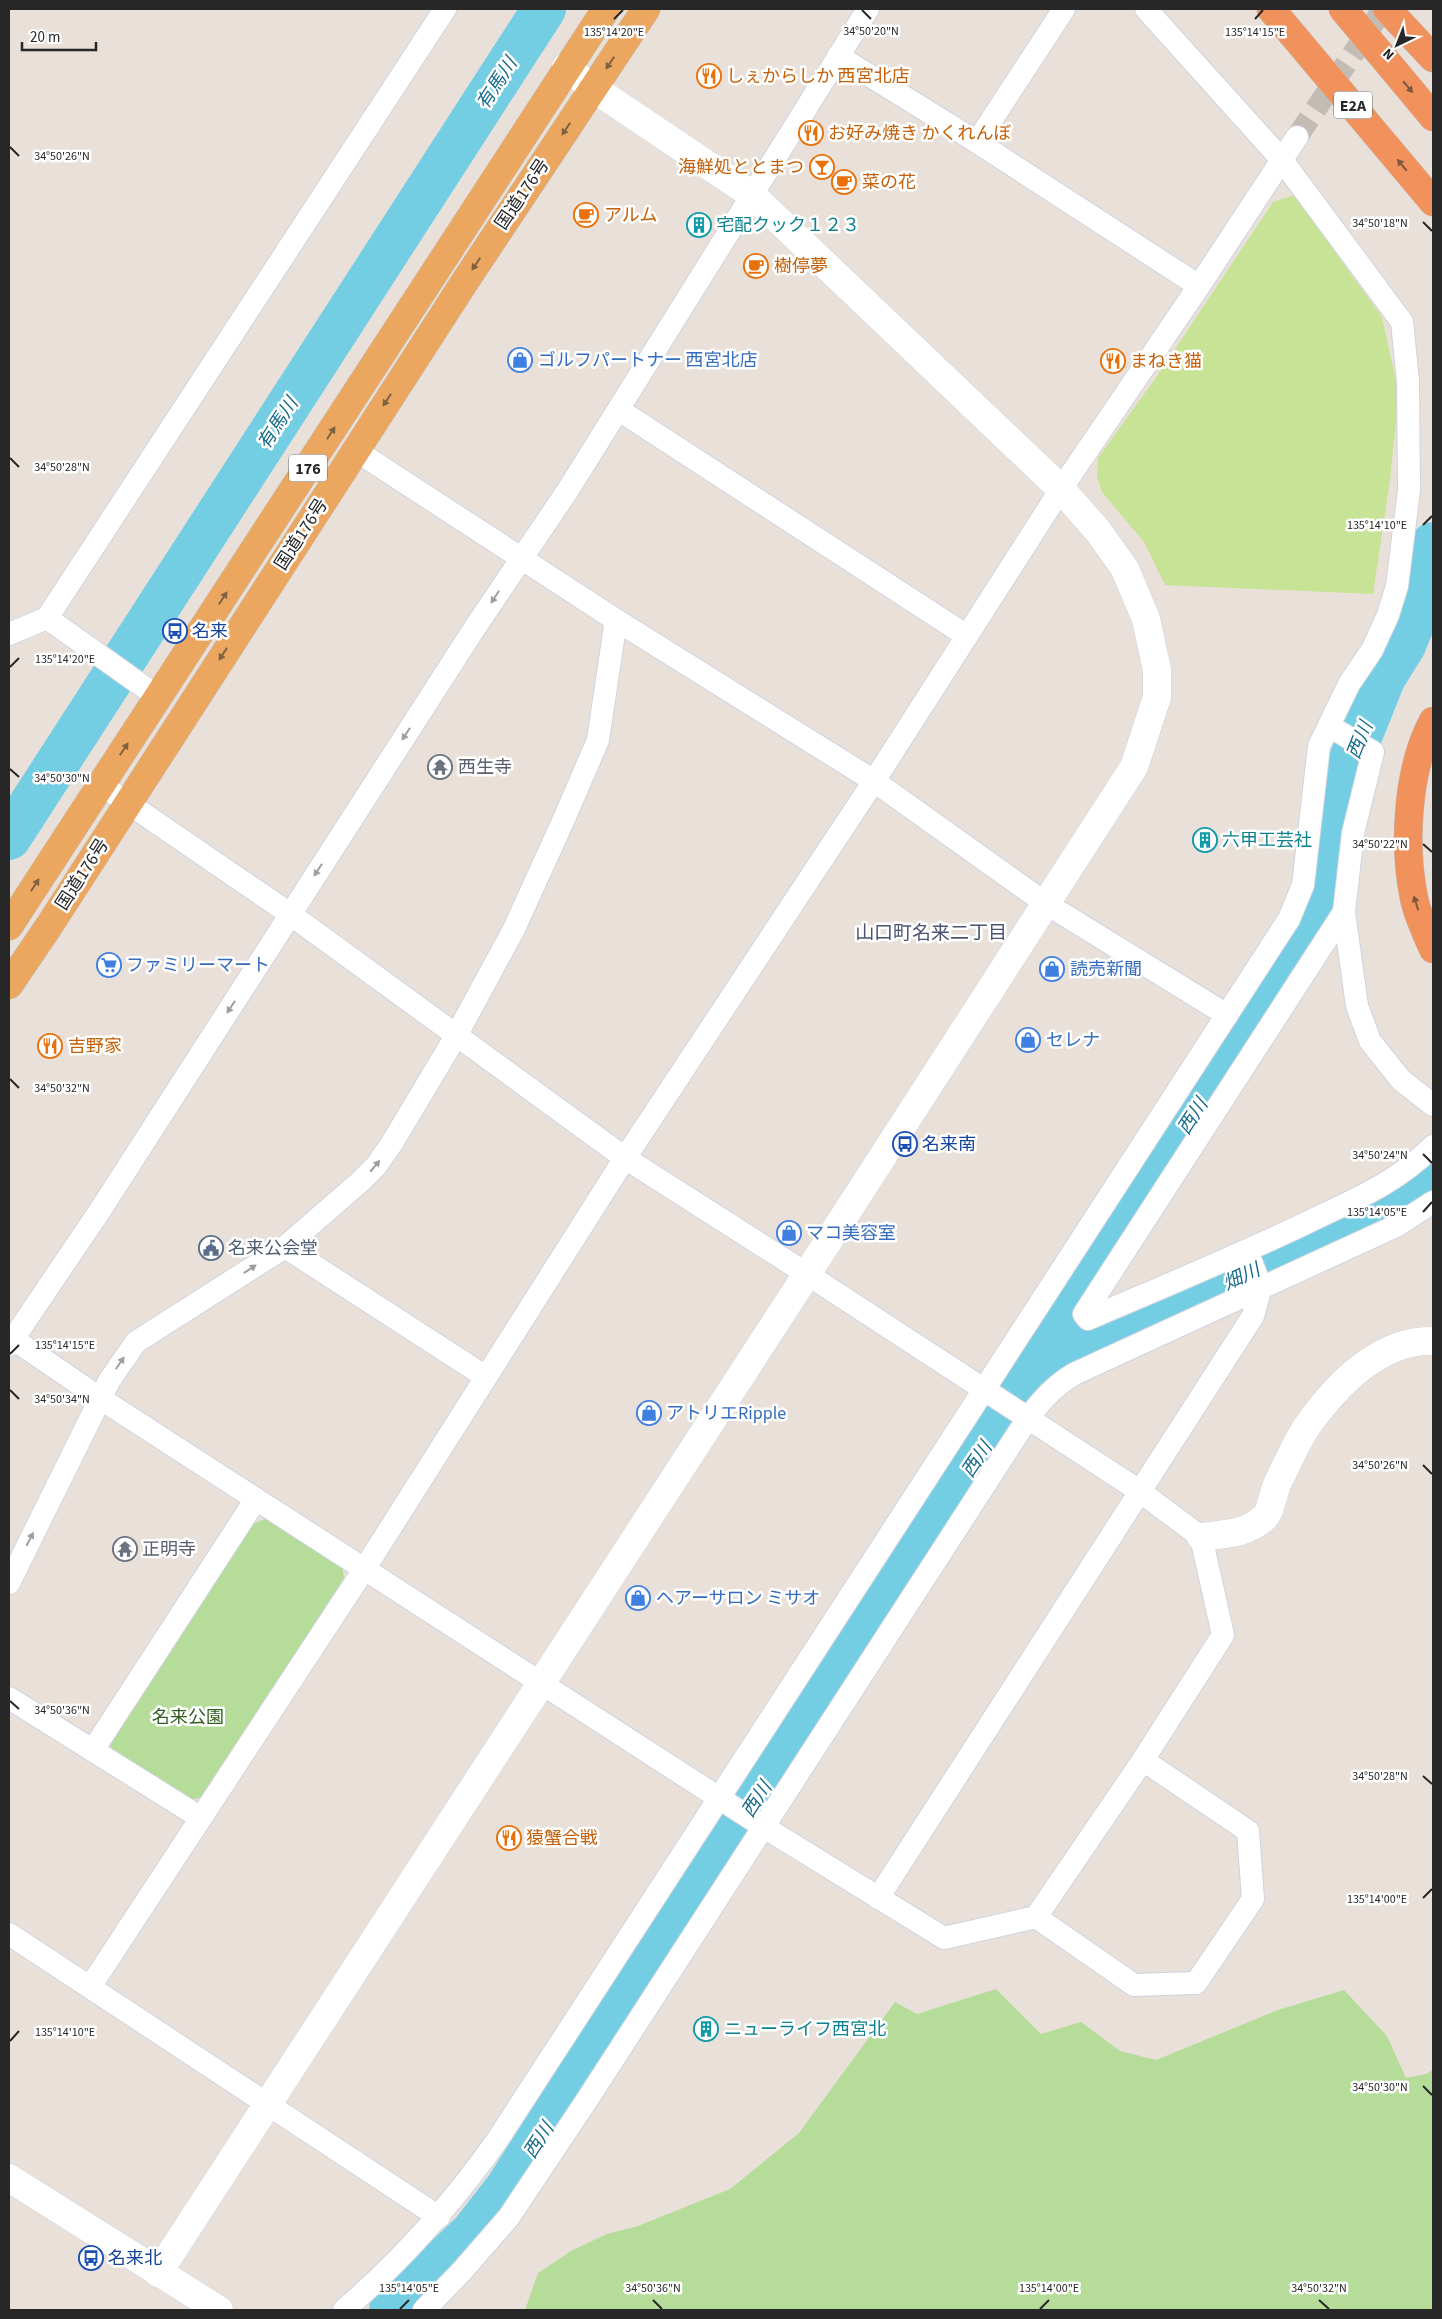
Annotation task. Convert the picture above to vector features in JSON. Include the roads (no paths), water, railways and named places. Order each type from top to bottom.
[{"type":"highway","name":"国道176号","points":[[9,926],[100,784],[148,690],[360,389],[566,67],[606,9]]},
{"type":"highway","name":"国道176号","points":[[9,985],[355,450],[646,9]]},
{"type":"highway","name":"E2A","points":[[1271,9],[1433,202]]},
{"type":"highway","points":[[1343,9],[1433,117]]},
{"type":"highway","points":[[1387,9],[1433,58]]},
{"type":"highway","points":[[1433,720],[1427,732],[1411,788],[1409,851],[1414,899],[1433,948]]},
{"type":"street","points":[[9,634],[47,618],[445,9]]},
{"type":"street","points":[[100,784],[290,914],[625,1158],[1138,1490],[1201,1537],[1223,1635],[1142,1760],[1036,1917],[944,1938],[764,1827],[10,1340],[99,1212],[290,914],[521,556],[568,490],[689,299],[751,194],[868,9]]},
{"type":"street","points":[[977,142],[1064,9]]},
{"type":"street","points":[[344,2310],[366,2291],[439,2217],[467,2183],[498,2139],[987,1391],[1289,919],[1303,885],[1319,746],[1333,729],[1349,684],[1372,650],[1388,615],[1397,586],[1409,490],[1408,381],[1402,322],[1282,160],[1146,9]]},
{"type":"street","points":[[838,56],[977,142],[1199,286]]},
{"type":"street","points":[[158,2273],[807,1274],[1134,766],[1157,697],[1158,670],[1146,619],[1125,569],[1098,531],[1061,488],[751,194],[593,88],[566,67]]},
{"type":"street","points":[[90,1987],[365,1568],[625,1158],[874,781],[1061,488],[1199,286],[1297,137]]},
{"type":"street","points":[[619,410],[967,636]]},
{"type":"street","points":[[355,450],[521,556],[616,620],[874,781],[1045,903],[1227,1015]]},
{"type":"street","points":[[47,618],[148,690]]},
{"type":"street","points":[[9,1583],[109,1381],[136,1342],[284,1247],[376,1166],[456,1036],[514,929],[598,740],[616,620]]},
{"type":"street","points":[[1333,729],[1374,752],[1353,833],[1344,912],[1357,1006],[1370,1042],[1401,1080],[1433,1105]]},
{"type":"street","points":[[1344,912],[1084,1314],[1088,1319],[1248,1254],[1387,1184],[1414,1164],[1433,1146]]},
{"type":"street","points":[[424,2310],[462,2271],[509,2217],[764,1827],[1025,1416],[1055,1385],[1074,1374],[1260,1284],[1396,1226],[1433,1202]]},
{"type":"street","points":[[284,1247],[486,1377]]},
{"type":"street","points":[[878,1898],[1138,1490],[1252,1316],[1260,1284],[1248,1254]]},
{"type":"street","points":[[1201,1537],[1249,1530],[1267,1516],[1273,1492],[1308,1425],[1346,1379],[1389,1350],[1416,1341],[1433,1341]]},
{"type":"street","points":[[93,1750],[256,1499]]},
{"type":"street","points":[[9,1698],[201,1818]]},
{"type":"street","points":[[1036,1917],[1134,1985],[1196,1983],[1253,1899],[1248,1830],[1142,1760]]},
{"type":"street","points":[[9,1934],[439,2217]]},
{"type":"street","points":[[9,2178],[218,2310]]},
{"type":"waterway","name":"有馬川","points":[[9,838],[544,9]]},
{"type":"waterway","name":"西川","points":[[391,2310],[472,2233],[507,2188],[895,1581],[1039,1364],[1081,1289],[1290,967],[1321,916],[1331,881],[1335,824],[1347,769],[1384,677],[1404,645],[1422,601],[1433,544]]},
{"type":"waterway","name":"畑川","points":[[1039,1364],[1264,1266],[1400,1197],[1423,1181],[1433,1171]]},
{"type":"tunnel","points":[[1297,137],[1383,9]]},
{"type":"place","name":"しぇからしか 西宮北店","points":[[709,76]]},
{"type":"place","name":"お好み焼き かくれんぼ","points":[[811,133]]},
{"type":"place","name":"海鮮処ととまつ","points":[[822,167]]},
{"type":"place","name":"菜の花","points":[[844,182]]},
{"type":"place","name":"アルム","points":[[586,215]]},
{"type":"place","name":"宅配クック１２３","points":[[699,225]]},
{"type":"place","name":"樹停夢","points":[[756,266]]},
{"type":"place","name":"ゴルフパートナー 西宮北店","points":[[520,360]]},
{"type":"place","name":"まねき猫","points":[[1113,361]]},
{"type":"place","name":"名来","points":[[175,631]]},
{"type":"place","name":"西生寺","points":[[440,767]]},
{"type":"place","name":"六甲工芸社","points":[[1205,840]]},
{"type":"place","name":"ファミリーマート","points":[[109,965]]},
{"type":"place","name":"読売新聞","points":[[1052,969]]},
{"type":"place","name":"セレナ","points":[[1028,1040]]},
{"type":"place","name":"吉野家","points":[[50,1046]]},
{"type":"place","name":"名来南","points":[[905,1144]]},
{"type":"place","name":"マコ美容室","points":[[789,1233]]},
{"type":"place","name":"名来公会堂","points":[[211,1248]]},
{"type":"place","name":"アトリエRipple","points":[[649,1413]]},
{"type":"place","name":"正明寺","points":[[125,1549]]},
{"type":"place","name":"ヘアーサロン ミサオ","points":[[638,1598]]},
{"type":"place","name":"猿蟹合戦","points":[[509,1838]]},
{"type":"place","name":"ニューライフ西宮北","points":[[706,2029]]},
{"type":"place","name":"名来北","points":[[91,2258]]},
{"type":"district","name":"山口町名来二丁目","points":[[931,932]]},
{"type":"park label","name":"名来公園","points":[[188,1717]]}]
